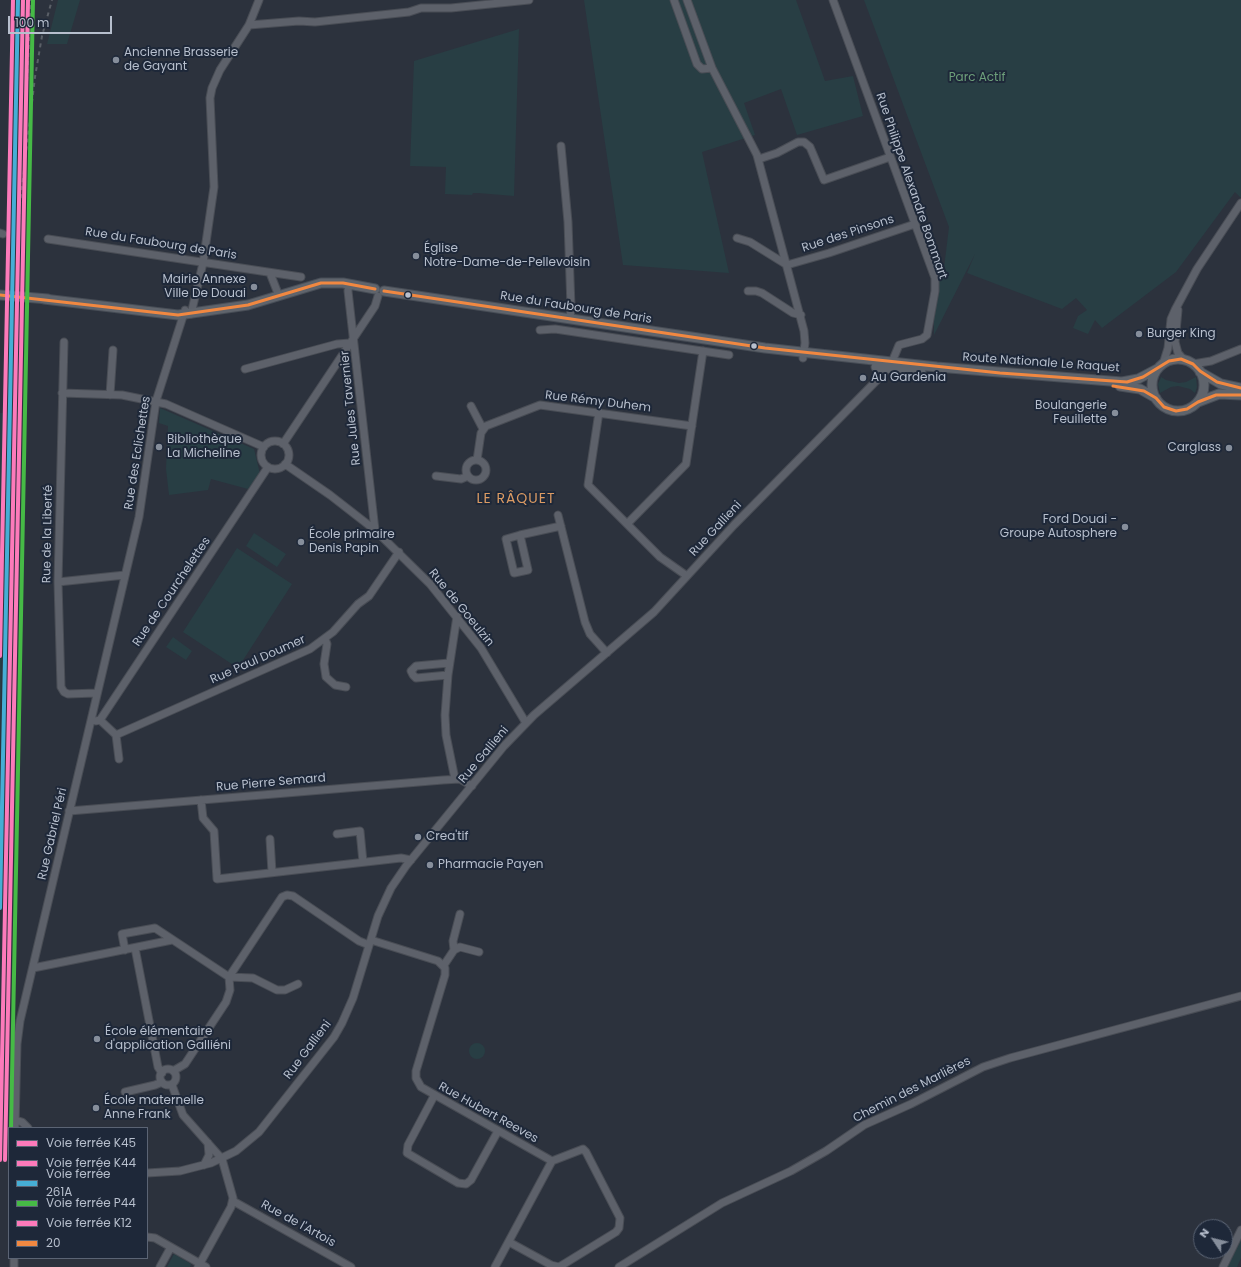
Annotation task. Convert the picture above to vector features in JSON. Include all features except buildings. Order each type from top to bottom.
[{"type":"main road","name":"Rue du Faubourg de Paris","points":[[2,295],[188,312],[248,305],[316,283],[349,284],[379,292],[570,319],[803,355],[890,366],[920,365]]},
{"type":"main road","points":[[1241,388],[1221,384],[1189,362],[1172,360],[1160,367],[1152,383],[1156,398],[1164,407],[1176,411],[1187,409],[1198,402],[1219,394],[1241,395]]},
{"type":"main road","name":"Route Nationale Le Raquet","points":[[920,365],[1122,382],[1138,379],[1160,367]]},
{"type":"main road","name":"Route Nationale Le Raquet","points":[[890,366],[989,378],[1127,387],[1144,391],[1156,398]]},
{"type":"main road","points":[[1198,402],[1204,387],[1200,371]]},
{"type":"street","name":"Rue des Eclichettes","points":[[130,554],[141,509],[156,401],[188,312],[203,263],[214,187],[210,98],[212,88],[217,74],[249,25],[259,0]]},
{"type":"street","points":[[249,25],[300,21],[315,22],[409,12],[421,8],[451,8],[528,0]]},
{"type":"street","points":[[674,0],[698,66],[704,69],[712,68]]},
{"type":"street","points":[[687,0],[712,68],[758,159],[801,315],[805,337],[803,355]]},
{"type":"street","name":"Rue Philippe Alexandre Bommart","points":[[833,0],[934,276],[935,291],[927,335],[922,339],[899,345],[890,366]]},
{"type":"street","points":[[758,159],[777,153],[798,142],[804,142],[809,144],[824,180],[890,157]]},
{"type":"street","points":[[560,146],[568,222],[571,307],[570,319]]},
{"type":"street","points":[[1160,367],[1167,353],[1171,319],[1197,269],[1241,203]]},
{"type":"street","name":"Rue des Pinsons","points":[[787,265],[829,254],[915,224]]},
{"type":"street","points":[[737,238],[750,242],[787,265]]},
{"type":"street","name":"Rue du Faubourg de Paris","points":[[48,239],[301,277]]},
{"type":"street","points":[[270,273],[278,296]]},
{"type":"street","name":"Rue Jules Tavernier","points":[[349,284],[348,291],[375,530]]},
{"type":"street","points":[[748,291],[762,292],[793,313],[801,315]]},
{"type":"street","points":[[283,444],[375,306],[379,292]]},
{"type":"street","points":[[1181,299],[1175,327],[1175,342],[1178,353],[1189,362],[1211,361],[1241,349]]},
{"type":"street","name":"Rue du Faubourg de Paris","points":[[540,330],[555,329],[729,355]]},
{"type":"street","name":"Rue de la Liberté","points":[[64,342],[58,582],[61,689],[68,694],[96,692]]},
{"type":"street","points":[[245,369],[337,344],[350,343]]},
{"type":"street","points":[[110,395],[113,350]]},
{"type":"street","points":[[627,524],[685,466],[703,351]]},
{"type":"street","name":"Rue Gallieni","points":[[148,1173],[180,1170],[204,1165],[222,1159],[241,1148],[259,1132],[337,1033],[350,1006],[370,942],[387,895],[411,860],[526,723],[650,616],[730,529],[890,366]]},
{"type":"street","points":[[62,393],[110,395],[156,401],[170,405],[264,447]]},
{"type":"street","name":"Rue Rémy Duhem","points":[[482,429],[488,424],[540,405],[692,426]]},
{"type":"street","points":[[471,406],[482,429],[477,460]]},
{"type":"street","points":[[598,412],[588,484],[660,557],[687,576]]},
{"type":"street","points":[[264,447],[273,442],[283,444]]},
{"type":"street","points":[[264,447],[262,458],[268,467],[277,468],[285,464],[288,454],[283,444]]},
{"type":"street","points":[[477,460],[485,466],[485,476],[476,480],[468,476],[466,471],[468,465],[472,461],[477,460]]},
{"type":"street","name":"Rue de Goeulzin","points":[[285,464],[330,494],[375,530],[438,592],[489,660],[526,723]]},
{"type":"street","name":"Rue de Courchelettes","points":[[100,720],[268,467]]},
{"type":"street","points":[[436,476],[461,479],[468,476]]},
{"type":"street","points":[[558,515],[584,622],[590,634],[607,653]]},
{"type":"street","points":[[520,535],[528,570],[514,573],[506,539],[520,535],[561,526]]},
{"type":"street","name":"Rue Paul Doumer","points":[[116,735],[304,652],[325,639],[358,604],[371,593],[399,552]]},
{"type":"street","name":"Rue Gabriel Péri","points":[[27,1127],[22,1122],[15,1124],[18,1033],[96,692],[130,554]]},
{"type":"street","points":[[58,582],[125,575]]},
{"type":"street","points":[[455,779],[446,729],[449,663],[457,616]]},
{"type":"street","points":[[325,639],[327,644],[324,664],[326,677],[334,685],[346,687]]},
{"type":"street","points":[[448,675],[416,678],[412,671],[416,666],[449,663]]},
{"type":"street","points":[[90,721],[100,720],[116,735],[119,759]]},
{"type":"street","name":"Rue Pierre Semard","points":[[69,811],[455,779],[463,780],[472,786]]},
{"type":"street","points":[[201,800],[203,818],[214,831],[217,879],[401,858],[411,860]]},
{"type":"street","points":[[337,834],[360,832],[364,862]]},
{"type":"street","points":[[270,839],[272,872]]},
{"type":"street","points":[[162,1073],[166,1070],[173,1071],[184,1064],[226,1002],[230,990],[229,978],[282,897],[287,895],[293,896],[359,940],[438,961],[444,965]]},
{"type":"street","name":"Rue Hubert Reeves","points":[[460,914],[453,940],[454,950],[444,965],[445,975],[416,1071],[418,1083],[434,1096],[552,1161]]},
{"type":"street","points":[[125,950],[122,934],[155,928],[229,978],[253,978],[276,990],[285,990],[298,984]]},
{"type":"street","points":[[33,968],[172,940]]},
{"type":"street","points":[[454,950],[460,947],[479,952]]},
{"type":"street","points":[[135,948],[158,1067],[162,1073],[162,1082]]},
{"type":"street","name":"Chemin des Marlières","points":[[619,1267],[722,1203],[791,1171],[826,1151],[864,1125],[911,1104],[983,1067],[1010,1058],[1241,996]]},
{"type":"street","points":[[162,1082],[166,1085],[172,1084],[176,1079],[173,1071]]},
{"type":"street","points":[[125,1092],[162,1082]]},
{"type":"street","points":[[148,1237],[155,1238],[201,1266],[233,1201],[222,1159],[183,1115],[172,1084]]},
{"type":"street","points":[[434,1096],[407,1149],[410,1155],[444,1175],[462,1184],[468,1183],[498,1131]]},
{"type":"street","points":[[204,1165],[209,1155],[208,1143]]},
{"type":"street","points":[[495,1267],[552,1161],[583,1149],[590,1157],[620,1218],[620,1225],[617,1230],[559,1266],[551,1265],[509,1242]]},
{"type":"street","name":"Rue de l'Artois","points":[[233,1201],[351,1267]]},
{"type":"street","points":[[1223,1267],[1241,1230]]},
{"type":"street","points":[[160,1267],[171,1247]]},
{"type":"green space","points":[[58,0],[80,0],[67,44],[47,44]]},
{"type":"green space","points":[[584,0],[796,0],[825,81],[853,76],[863,116],[797,135],[781,89],[744,103],[755,135],[702,152],[729,273],[623,265]]},
{"type":"green space","name":"Parc Actif","points":[[864,0],[1241,0],[1241,198],[1235,192],[1176,272],[1102,328],[1095,320],[1088,334],[1073,328],[1078,316],[1087,310],[1076,298],[1062,309],[967,273],[975,254],[934,335],[934,318],[939,285],[936,272],[944,268],[949,227]]},
{"type":"green space","points":[[519,29],[514,196],[478,193],[473,193],[472,195],[445,194],[446,167],[410,166],[414,61]]},
{"type":"green space","points":[[1161,377],[1166,380],[1179,383],[1186,382],[1196,377],[1197,387],[1195,393],[1190,389],[1178,386],[1171,387],[1160,393],[1158,384]]},
{"type":"green space","points":[[160,408],[254,449],[260,474],[248,489],[211,479],[208,490],[169,495],[166,469],[168,426],[159,423]]},
{"type":"green space","points":[[0,413],[7,413],[0,743]]},
{"type":"green space","points":[[254,533],[286,554],[277,567],[246,546]]},
{"type":"green space","points":[[237,548],[292,584],[238,668],[183,632]]},
{"type":"green space","points":[[173,637],[192,651],[186,660],[166,647]]},
{"type":"green space","points":[[474,1043],[480,1043],[485,1048],[483,1057],[480,1059],[474,1059],[469,1054],[469,1048]]},
{"type":"green space","points":[[1241,1240],[1241,1258],[1237,1267],[1227,1267],[1231,1259],[1233,1259],[1233,1255]]},
{"type":"green space","points":[[174,1254],[191,1264],[190,1267],[167,1267]]},
{"type":"railway","points":[[26,105],[31,0]]},
{"type":"railway","points":[[18,238],[20,204],[35,77],[42,36],[52,0]]},
{"type":"rail line","name":"K12","points":[[0,656],[13,0]]},
{"type":"rail line","name":"261A","points":[[0,908],[18,0]]},
{"type":"rail line","name":"K45","points":[[0,1160],[23,0]]},
{"type":"rail line","name":"K44","points":[[5,1160],[28,0]]},
{"type":"rail line","name":"P44","points":[[11,1127],[33,0]]},
{"type":"transit line","name":"20","points":[[0,295],[178,315],[248,305],[321,283],[343,283],[375,289]]},
{"type":"transit line","name":"20","points":[[384,291],[765,348],[1000,373],[1127,382],[1143,377],[1169,361],[1181,359],[1193,364],[1200,371],[1217,382],[1241,388]]},
{"type":"transit line","name":"20","points":[[1113,386],[1144,391],[1156,398],[1164,407],[1176,411],[1187,409],[1198,402],[1216,395],[1241,395]]},
{"type":"place","name":"Ancienne Brasserie de Gayant","points":[[116,60]]},
{"type":"place","name":"Église Notre-Dame-de-Pellevoisin","points":[[416,256]]},
{"type":"place","name":"Mairie Annexe Ville De Douai","points":[[254,287]]},
{"type":"place","name":"Burger King","points":[[1139,334]]},
{"type":"place","name":"Au Gardenia","points":[[863,378]]},
{"type":"place","name":"Boulangerie Feuillette","points":[[1115,413]]},
{"type":"place","name":"Bibliothèque La Micheline","points":[[159,447]]},
{"type":"place","name":"Carglass","points":[[1229,448]]},
{"type":"place","name":"Ford Douai - Groupe Autosphere","points":[[1125,527]]},
{"type":"place","name":"École primaire Denis Papin","points":[[301,542]]},
{"type":"place","name":"Crea'tif","points":[[418,837]]},
{"type":"place","name":"Pharmacie Payen","points":[[430,865]]},
{"type":"place","name":"École élémentaire d'application Galliéni","points":[[97,1039]]},
{"type":"place","name":"École maternelle Anne Frank","points":[[96,1108]]},
{"type":"district","name":"LE RÂQUET","points":[[516,499]]}]
